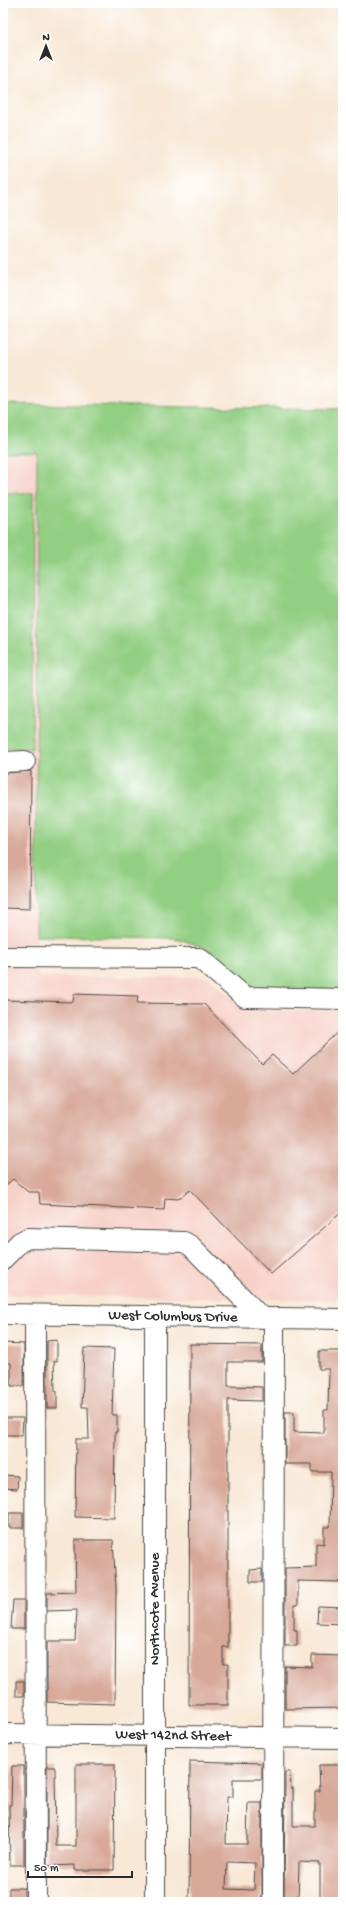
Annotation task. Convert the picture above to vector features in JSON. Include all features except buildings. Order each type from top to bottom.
[{"type":"street","points":[[3,762],[25,762]]},
{"type":"street","points":[[3,957],[199,958],[245,997],[343,999]]},
{"type":"street","points":[[3,1259],[20,1242],[28,1238],[184,1242],[191,1246],[268,1318],[273,1737],[273,1902]]},
{"type":"street","name":"West Columbus Drive","points":[[3,1314],[343,1319]]},
{"type":"street","points":[[34,1315],[36,1902]]},
{"type":"street","name":"Northcote Avenue","points":[[155,1317],[155,1902]]},
{"type":"street","name":"West 142nd Street","points":[[3,1734],[343,1738]]},
{"type":"shaded area","points":[[3,452],[37,452],[36,936],[38,977],[208,977],[248,1011],[343,1011],[343,1300],[3,1295]]},
{"type":"green space","points":[[3,404],[343,409],[343,990],[250,989],[203,947],[175,938],[36,936],[37,452],[3,452]]},
{"type":"green space","points":[[3,493],[33,493],[32,749],[3,748]]}]
